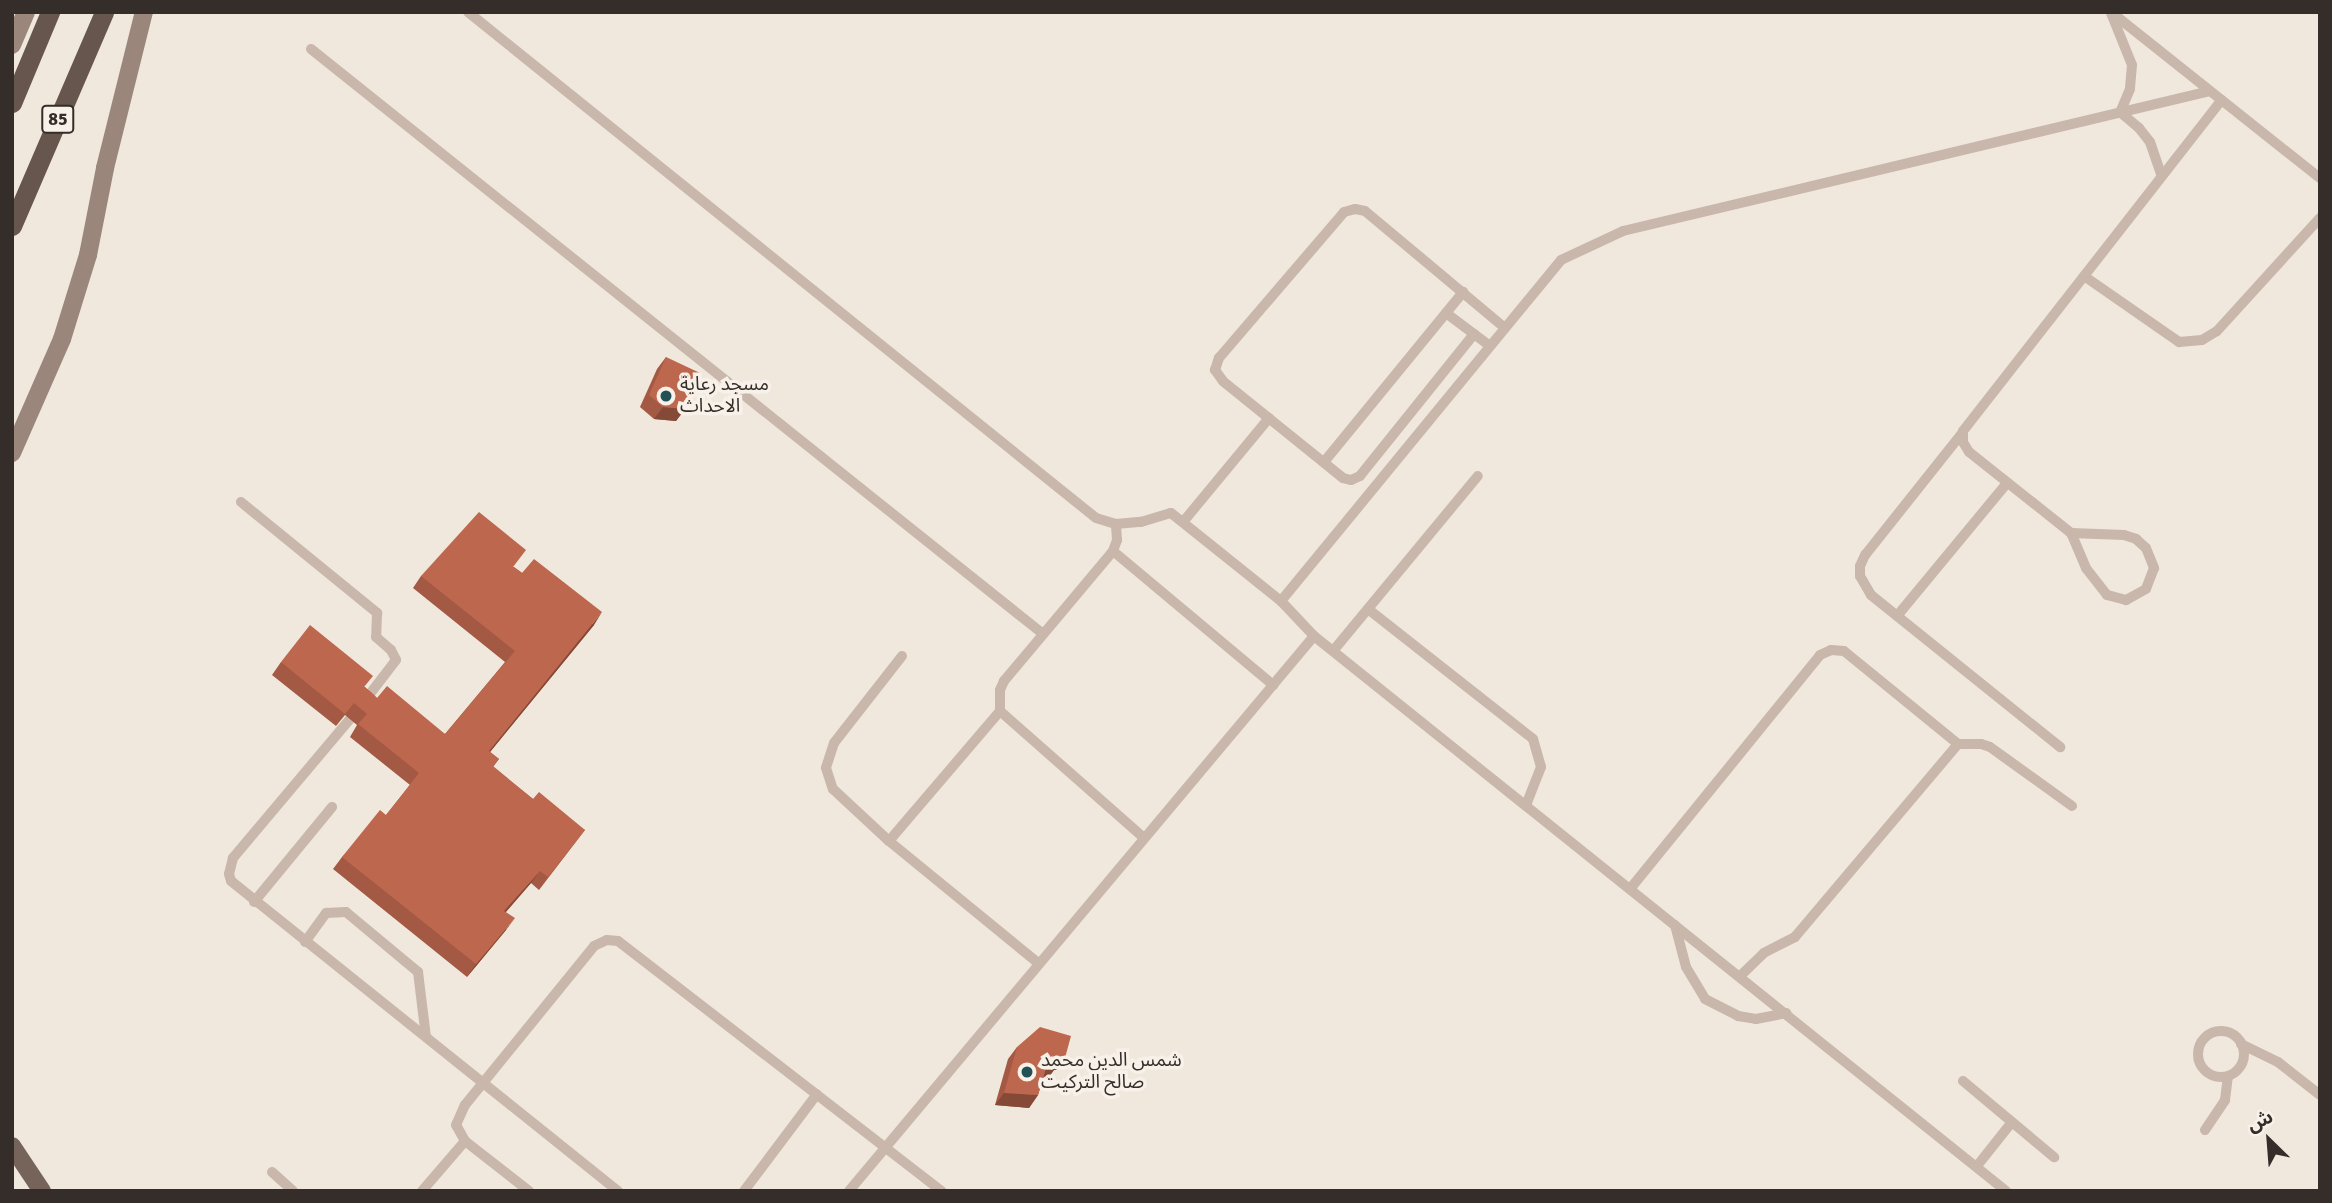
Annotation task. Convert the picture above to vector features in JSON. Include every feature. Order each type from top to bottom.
[{"type":"highway","name":"85","points":[[12,103],[50,12]]},
{"type":"highway","name":"85","points":[[12,226],[104,12]]},
{"type":"main road","points":[[12,45],[26,12]]},
{"type":"main road","points":[[12,453],[62,339],[88,254],[105,168],[144,12]]},
{"type":"main road","points":[[12,1146],[42,1191]]},
{"type":"lane","points":[[468,12],[1096,517],[1116,524],[1141,523],[1171,513],[1183,522],[1281,601],[1314,636],[2006,1191]]},
{"type":"lane","points":[[2111,12],[2320,178]]},
{"type":"lane","points":[[2111,12],[2132,65],[2130,89],[2120,112]]},
{"type":"lane","points":[[311,49],[1043,634]]},
{"type":"lane","points":[[1281,601],[1561,260],[1623,231],[2210,91]]},
{"type":"lane","points":[[2060,747],[1864,587],[1860,566],[1865,555],[2222,100]]},
{"type":"lane","points":[[2120,112],[2139,128],[2150,142],[2162,176]]},
{"type":"lane","points":[[1474,334],[1360,476],[1351,480],[1343,478],[1223,381],[1215,370],[1219,358],[1344,212],[1355,209],[1365,211],[1505,328]]},
{"type":"lane","points":[[2084,276],[2179,342],[2202,340],[2217,331],[2320,218]]},
{"type":"lane","points":[[1324,462],[1463,292]]},
{"type":"lane","points":[[1446,313],[1490,346]]},
{"type":"lane","points":[[1183,522],[1269,418]]},
{"type":"lane","points":[[1963,431],[1963,442],[1969,452],[2071,533],[2086,568],[2107,595],[2126,600],[2146,589],[2154,568],[2146,548],[2136,539],[2124,535],[2071,533]]},
{"type":"lane","points":[[1333,651],[1478,476]]},
{"type":"lane","points":[[1897,616],[2007,483]]},
{"type":"lane","points":[[241,502],[377,613],[376,637],[396,660],[362,705]]},
{"type":"lane","points":[[889,841],[1000,711],[999,690],[1004,681],[1113,551],[1117,540],[1116,524]]},
{"type":"lane","points":[[1113,551],[1273,685]]},
{"type":"lane","points":[[1368,609],[1533,739],[1541,767],[1526,805]]},
{"type":"lane","points":[[849,1191],[1314,636]]},
{"type":"lane","points":[[1630,889],[1820,655],[1831,650],[1844,651],[1958,744],[1981,744],[1990,747],[2072,806]]},
{"type":"lane","points":[[902,656],[834,743],[826,768],[833,789],[889,841],[1038,963]]},
{"type":"lane","points":[[1000,711],[1144,838]]},
{"type":"lane","points":[[350,719],[233,858],[229,874],[231,881],[618,1191]]},
{"type":"lane","points":[[1740,976],[1764,953],[1795,937],[1958,744]]},
{"type":"lane","points":[[254,902],[332,807]]},
{"type":"lane","points":[[304,942],[326,913],[346,912],[418,972],[426,1037]]},
{"type":"lane","points":[[1675,925],[1686,967],[1705,999],[1738,1016],[1756,1019],[1786,1013]]},
{"type":"lane","points":[[529,1191],[465,1141],[456,1125],[465,1105],[594,946],[607,940],[618,941],[943,1191]]},
{"type":"lane","points":[[2228,1076],[2208,1073],[2201,1065],[2200,1045],[2215,1032],[2235,1036],[2241,1044],[2278,1062],[2320,1095]]},
{"type":"lane","points":[[2205,1130],[2225,1100],[2228,1076],[2242,1063],[2241,1044]]},
{"type":"lane","points":[[1963,1081],[2054,1157]]},
{"type":"lane","points":[[744,1191],[817,1094]]},
{"type":"lane","points":[[1977,1166],[2011,1122]]},
{"type":"lane","points":[[422,1191],[465,1141]]},
{"type":"lane","points":[[272,1172],[293,1191]]},
{"type":"building","name":"مسجد رعاية الاحداث","points":[[666,357],[700,373],[685,409],[663,407],[649,395]]},
{"type":"building","points":[[479,512],[526,550],[513,567],[522,573],[534,559],[602,612],[489,751],[499,759],[493,766],[533,799],[539,792],[585,830],[548,877],[540,871],[504,911],[515,918],[476,964],[342,857],[380,810],[386,815],[419,773],[358,724],[367,714],[354,703],[345,714],[281,662],[310,625],[373,676],[364,687],[377,698],[387,686],[445,734],[515,651],[421,576]]},
{"type":"building","name":"شمس الدين محمد صالح التركيت","points":[[1040,1027],[1071,1036],[1065,1058],[1059,1056],[1057,1065],[1048,1062],[1038,1095],[1004,1093],[1017,1047]]},
{"type":"place","name":"مسجد رعاية الاحداث","points":[[666,396]]},
{"type":"place","name":"شمس الدين محمد صالح التركيت","points":[[1027,1072]]}]
